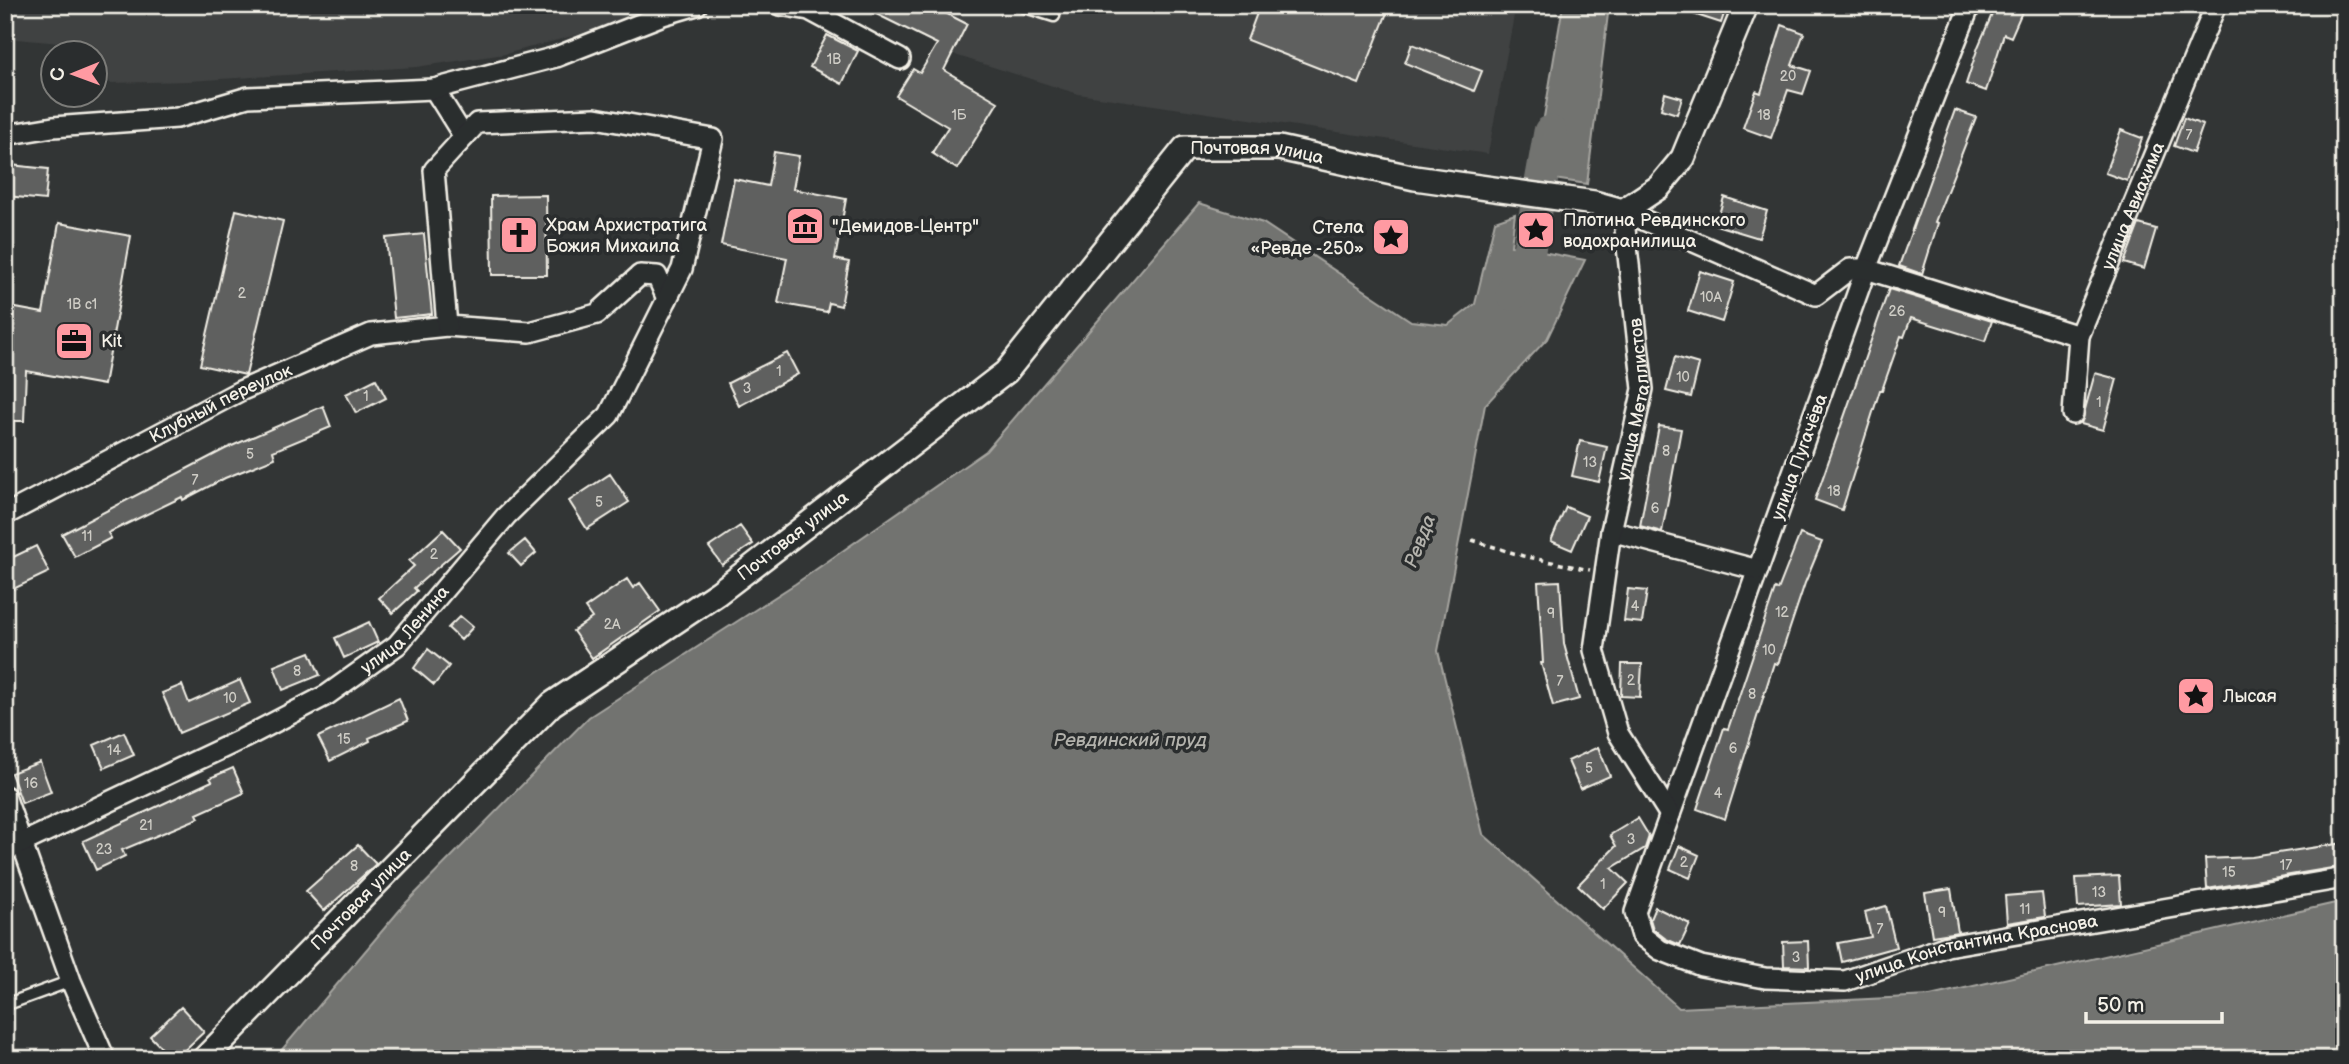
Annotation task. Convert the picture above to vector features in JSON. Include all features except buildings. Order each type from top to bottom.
[{"type":"street","points":[[5,135],[53,127],[177,118],[248,97],[433,89],[556,57],[663,15],[697,5]]},
{"type":"street","points":[[780,5],[809,10],[900,59]]},
{"type":"street","points":[[1623,211],[1659,187],[1683,158],[1746,5]]},
{"type":"street","name":"улица Пугачёва","points":[[1635,912],[1866,269],[1970,5]]},
{"type":"street","name":"улица Авиахима","points":[[2073,414],[2079,337],[2216,5]]},
{"type":"street","points":[[433,89],[464,137],[434,170],[447,326]]},
{"type":"street","name":"улица Ленина","points":[[14,848],[242,739],[327,695],[397,645],[506,516],[609,415],[682,269],[713,139],[595,118],[477,123],[464,137]]},
{"type":"street","name":"Почтовая улица","points":[[204,1059],[552,704],[718,593],[1006,372],[1185,148],[1279,148],[1415,178],[1594,203],[1623,211]]},
{"type":"street","points":[[1623,211],[1816,295],[1850,269],[1866,269],[2079,337]]},
{"type":"street","name":"улица Металлистов","points":[[1623,211],[1643,389],[1611,531],[1594,650],[1618,733],[1670,815]]},
{"type":"street","name":"Клубный переулок","points":[[5,515],[240,391],[370,334],[447,326],[530,332],[597,314],[640,275],[657,276],[667,299]]},
{"type":"street","points":[[1611,531],[1758,570]]},
{"type":"street","points":[[5,796],[14,848],[105,1059]]},
{"type":"street","name":"улица Константина Краснова","points":[[1635,912],[1642,936],[1660,950],[1701,966],[1765,978],[1844,981],[1947,946],[2344,878]]},
{"type":"lane","points":[[1018,5],[1054,16]]},
{"type":"lane","points":[[5,1005],[71,981]]},
{"type":"path","points":[[1472,540],[1523,556],[1605,573]]},
{"type":"shaded area","points":[[5,5],[668,5],[644,17],[505,54],[416,67],[189,81],[110,83],[108,38],[38,38],[38,41],[5,38]]},
{"type":"shaded area","points":[[860,5],[1516,5],[1488,154],[1078,94],[958,56]]},
{"type":"water","points":[[1563,5],[1612,5],[1609,6],[1587,184],[1534,176]]},
{"type":"water","name":"Ревдинский пруд","points":[[1199,203],[1263,223],[1411,321],[1448,325],[1475,304],[1495,221],[1515,214],[1511,246],[1585,260],[1547,339],[1485,405],[1438,651],[1483,834],[1679,1008],[1930,996],[2344,901],[2344,1059],[274,1059],[404,905],[589,717],[795,584],[986,451]]},
{"type":"waterway","name":"Ревда","points":[[1512,294],[1529,250],[1550,132]]},
{"type":"place","name":"\"Демидов-Центр\"","points":[[805,226]]},
{"type":"place","name":"Плотина Ревдинского водохранилища","points":[[1536,230]]},
{"type":"place","name":"Храм Архистратига Божия Михаила","points":[[519,235]]},
{"type":"place","name":"Стела «Ревде -250»","points":[[1391,237]]},
{"type":"place","name":"Kit","points":[[74,341]]},
{"type":"place","name":"Лысая","points":[[2196,696]]}]
